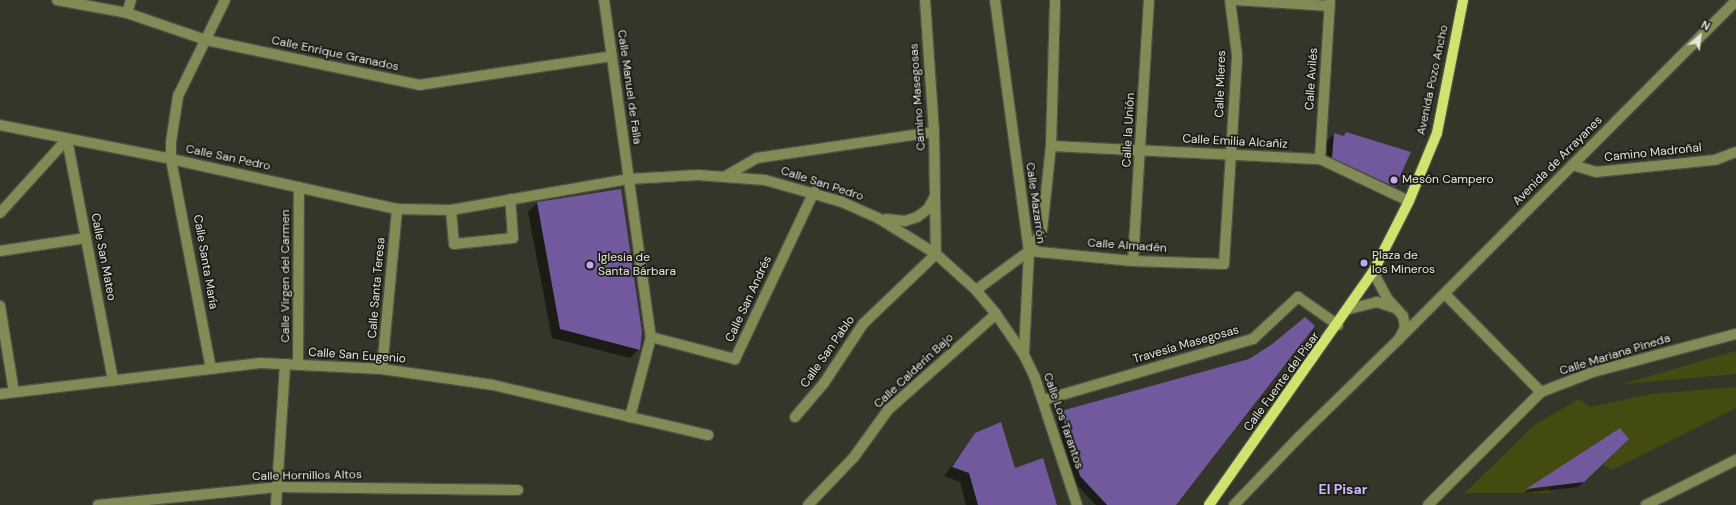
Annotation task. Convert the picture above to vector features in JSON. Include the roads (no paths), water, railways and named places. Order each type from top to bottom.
[{"type":"main road","name":"Avenida Pozo Ancho","points":[[1373,272],[1410,201],[1438,133],[1463,0]]},
{"type":"main road","name":"Calle Fuente del Pisar","points":[[1209,505],[1338,325],[1373,272]]},
{"type":"street","name":"Calle Enrique Granados","points":[[58,0],[127,13],[206,40],[419,85],[612,56]]},
{"type":"street","points":[[127,13],[131,0]]},
{"type":"street","name":"Calle Santa María","points":[[211,369],[171,159],[171,142],[178,96],[225,0]]},
{"type":"street","name":"Calle Manuel de Falla","points":[[604,0],[651,337]]},
{"type":"street","name":"Camino Masegosas","points":[[925,0],[934,132],[936,254]]},
{"type":"street","name":"Calle Mazarrón","points":[[995,0],[1029,251]]},
{"type":"street","name":"Calle Mazarrón","points":[[1029,251],[1042,231],[1051,146],[1055,0]]},
{"type":"street","name":"Calle la Unión","points":[[1133,261],[1141,151],[1149,0]]},
{"type":"street","name":"Calle Mieres","points":[[1224,264],[1237,54],[1230,0]]},
{"type":"street","points":[[1237,0],[1329,3]]},
{"type":"street","name":"Avenida de Arrayanes","points":[[1399,340],[1736,1]]},
{"type":"street","name":"Calle Avilés","points":[[1320,159],[1329,3]]},
{"type":"street","name":"Calle San Pedro","points":[[0,125],[171,159],[397,210],[451,210],[629,179],[698,175],[765,180],[814,192],[878,218],[936,254],[976,290],[996,314]]},
{"type":"street","name":"Calle San Pedro","points":[[724,177],[757,158],[934,132]]},
{"type":"street","points":[[0,213],[66,139]]},
{"type":"street","name":"Calle San Mateo","points":[[66,139],[113,381]]},
{"type":"street","name":"Calle Emilia Alcañiz","points":[[1051,146],[1231,156],[1320,159],[1410,201]]},
{"type":"street","name":"Camino Madroñal","points":[[1572,165],[1596,172],[1716,160],[1736,152]]},
{"type":"street","name":"Calle Virgen del Carmen","points":[[298,365],[299,188]]},
{"type":"street","name":"Calle San Andrés","points":[[651,337],[735,359],[814,192]]},
{"type":"street","points":[[878,218],[898,221],[910,220],[928,209],[936,193]]},
{"type":"street","points":[[451,210],[454,244],[513,238],[510,199]]},
{"type":"street","name":"Calle Santa Teresa","points":[[382,369],[397,210]]},
{"type":"street","points":[[0,251],[86,238]]},
{"type":"street","points":[[976,290],[1029,251]]},
{"type":"street","name":"Calle Almadén","points":[[1029,251],[1133,261],[1224,264]]},
{"type":"street","name":"Calle Los Tarantos","points":[[1024,355],[1029,251]]},
{"type":"street","name":"Calle San Pablo","points":[[795,417],[824,383],[863,324],[936,254]]},
{"type":"street","points":[[1234,505],[1299,437],[1399,340],[1405,321],[1378,283],[1373,272]]},
{"type":"street","points":[[1445,294],[1541,392]]},
{"type":"street","name":"Travesía Masegosas","points":[[1044,400],[1253,339],[1298,297],[1338,325]]},
{"type":"street","points":[[1349,309],[1377,302],[1396,309]]},
{"type":"street","points":[[0,306],[14,392]]},
{"type":"street","name":"Calle Los Tarantos","points":[[996,314],[1024,355],[1044,400],[1076,501],[1084,505]]},
{"type":"street","name":"Calle Calderín Bajo","points":[[808,505],[854,457],[888,410],[996,314]]},
{"type":"street","name":"Calle Mariana Pineda","points":[[1428,505],[1541,392],[1593,372],[1736,334]]},
{"type":"street","points":[[630,417],[651,337]]},
{"type":"street","name":"Calle San Eugenio","points":[[0,394],[260,363],[382,369],[493,385],[708,435]]},
{"type":"street","points":[[276,505],[285,364]]},
{"type":"street","points":[[1646,505],[1736,460]]},
{"type":"street","name":"Calle Hornillos Altos","points":[[98,505],[277,487],[518,490]]},
{"type":"place","name":"Mesón Campero","points":[[1394,180]]},
{"type":"place","name":"Plaza de los Mineros","points":[[1364,263]]},
{"type":"place","name":"Iglesia de Santa Bárbara","points":[[590,265]]},
{"type":"district","name":"El Pisar","points":[[1343,489]]}]
